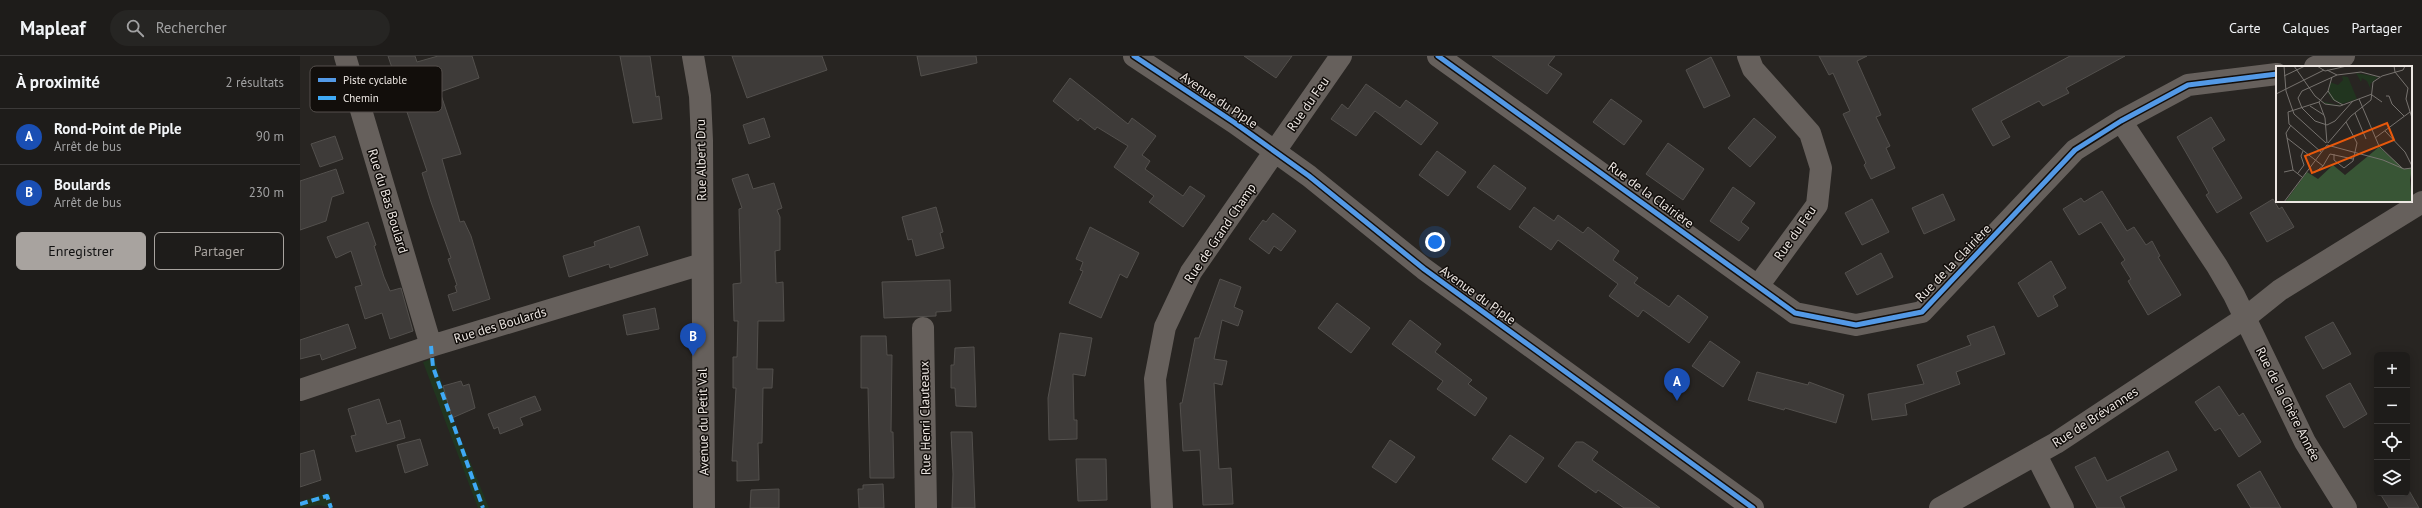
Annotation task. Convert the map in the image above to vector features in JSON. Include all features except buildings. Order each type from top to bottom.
[{"type":"street","name":"Rue du Bas Boulard","points":[[345,56],[348,66]]},
{"type":"street","name":"Rue Albert Dru","points":[[693,56],[700,96],[702,264]]},
{"type":"street","name":"Avenue du Piple","points":[[1134,56],[1310,176],[1424,269],[1753,508]]},
{"type":"street","name":"Rue du Feu","points":[[1275,151],[1341,56]]},
{"type":"street","name":"Rue de la Clairière","points":[[1438,56],[1795,313],[1856,325],[1922,312],[2075,150],[2121,121],[2188,85],[2276,74]]},
{"type":"street","name":"Rue du Feu","points":[[1748,56],[1753,70],[1810,133],[1821,168],[1817,205],[1758,286]]},
{"type":"street","points":[[2318,66],[2344,56]]},
{"type":"street","name":"Rue du Bas Boulard","points":[[362,112],[431,346]]},
{"type":"street","points":[[2121,121],[2217,266],[2245,318]]},
{"type":"street","name":"Rue de Grand Champ","points":[[1162,508],[1155,380],[1165,327],[1191,272],[1275,151]]},
{"type":"street","name":"Rue de Brévannes","points":[[1940,508],[2036,455],[2245,318],[2280,290],[2422,202]]},
{"type":"street","name":"Rue de Brévannes","points":[[2245,318],[2274,307],[2422,219]]},
{"type":"street","name":"Rue des Boulards","points":[[300,390],[431,346],[702,264]]},
{"type":"street","name":"Avenue du Petit Val","points":[[702,264],[704,508]]},
{"type":"street","name":"Rue de la Chère Année","points":[[2245,318],[2305,442],[2346,508]]},
{"type":"street","name":"Rue Henri Clauteaux","points":[[923,328],[926,508]]},
{"type":"street","points":[[2036,455],[2063,508]]},
{"type":"green space","points":[[434,358],[453,420],[489,508],[478,508],[423,362]]},
{"type":"green space","points":[[329,492],[333,508],[319,505],[300,508],[300,502]]},
{"type":"marked path","points":[[431,346],[433,367],[483,508]]},
{"type":"marked path","points":[[300,504],[327,496],[331,508]]},
{"type":"cycle path","points":[[1134,56],[1235,123],[1309,176],[1424,269],[1753,508]]},
{"type":"cycle path","points":[[1438,56],[1795,313],[1856,325],[1922,312],[2075,150],[2121,121],[2188,85],[2276,74]]},
{"type":"place","name":"Boulards","points":[[693,356]]},
{"type":"place","name":"Rond-Point de Piple","points":[[1677,401]]}]
